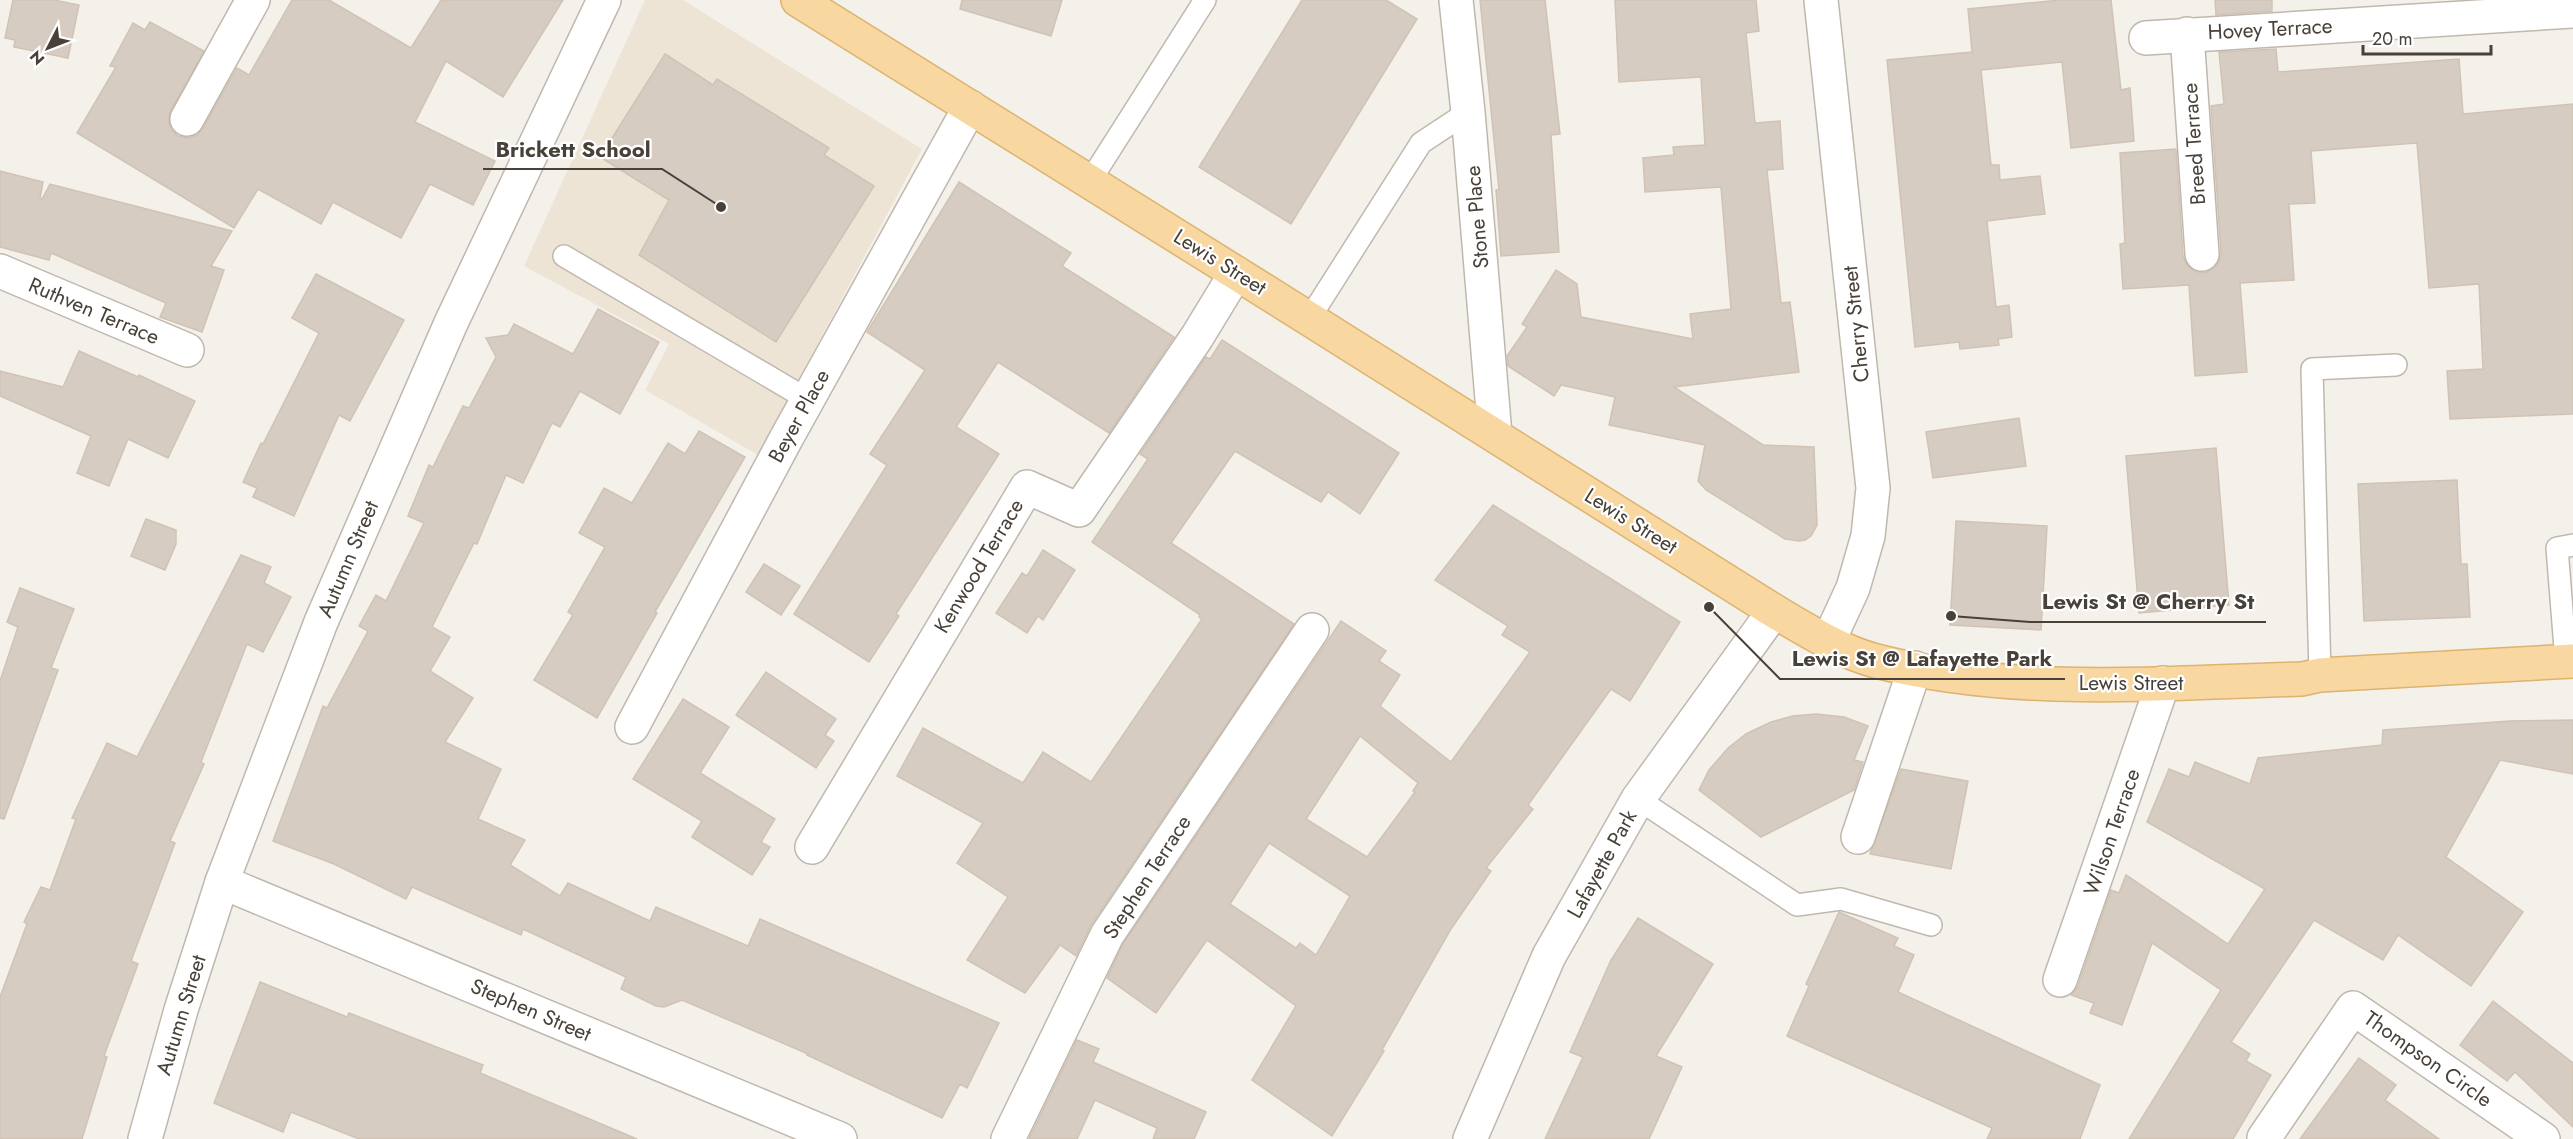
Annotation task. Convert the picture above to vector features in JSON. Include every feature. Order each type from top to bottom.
[{"type":"main road","name":"Lewis Street","points":[[798,0],[1774,611],[1828,642],[1874,660],[1987,680],[2064,684],[2302,679],[2320,675],[2570,661]]},
{"type":"street","points":[[187,119],[253,0]]},
{"type":"street","name":"Autumn Street","points":[[145,1139],[181,1010],[222,882],[321,622],[451,323],[604,0]]},
{"type":"street","name":"Stone Place","points":[[1456,0],[1468,112],[1495,435]]},
{"type":"street","name":"Cherry Street","points":[[1821,0],[1873,488],[1868,536],[1852,588],[1828,642]]},
{"type":"street","name":"Hovey Terrace","points":[[2146,38],[2573,11]]},
{"type":"street","name":"Breed Terrace","points":[[2187,34],[2202,254]]},
{"type":"street","name":"Beyer Place","points":[[632,727],[807,399],[970,107]]},
{"type":"street","name":"Ruthven Terrace","points":[[0,271],[187,350]]},
{"type":"street","name":"Kenwood Terrace","points":[[812,847],[1027,487],[1079,510],[1197,338],[1236,273]]},
{"type":"street","name":"Lafayette Park","points":[[1470,1139],[1549,956],[1638,799],[1774,611]]},
{"type":"street","name":"Stephen Terrace","points":[[1008,1139],[1107,934],[1312,630]]},
{"type":"street","points":[[1858,837],[1915,668]]},
{"type":"street","name":"Wilson Terrace","points":[[2060,981],[2163,683]]},
{"type":"street","name":"Stephen Street","points":[[222,882],[840,1139]]},
{"type":"street","name":"Thompson Circle","points":[[2264,1138],[2353,1008],[2543,1139]]},
{"type":"lane","points":[[1089,182],[1205,0]]},
{"type":"lane","points":[[1310,319],[1420,143],[1468,112]]},
{"type":"lane","points":[[564,256],[807,399]]},
{"type":"lane","points":[[2320,675],[2313,369],[2396,365]]},
{"type":"lane","points":[[2570,661],[2557,548],[2573,546]]},
{"type":"lane","points":[[1638,799],[1797,905],[1841,899],[1931,925]]},
{"type":"shaded area","points":[[645,0],[683,0],[922,149],[758,455],[645,390],[669,344],[524,266]]},
{"type":"building","points":[[13,0],[54,0],[79,5],[68,58],[14,47],[15,40],[5,38]]},
{"type":"building","points":[[292,0],[329,0],[411,48],[441,0],[563,0],[503,97],[446,61],[415,122],[495,161],[473,205],[430,184],[401,238],[333,202],[321,224],[258,189],[234,228],[77,133],[116,67],[110,66],[133,23],[145,30],[150,22],[204,51],[168,119],[171,129],[178,136],[188,138],[197,135],[237,68],[249,75]]},
{"type":"building","points":[[962,0],[1062,0],[1051,36],[960,9]]},
{"type":"building","points":[[1302,0],[1386,0],[1417,19],[1291,224],[1199,167]]},
{"type":"building","points":[[1480,0],[1545,0],[1560,134],[1551,135],[1559,252],[1501,256],[1496,190],[1499,190]]},
{"type":"building","points":[[1615,0],[1756,0],[1759,31],[1746,33],[1755,123],[1780,121],[1783,169],[1767,170],[1781,303],[1790,302],[1799,372],[1674,387],[1763,445],[1814,447],[1817,525],[1811,536],[1805,540],[1785,539],[1706,490],[1698,481],[1705,445],[1609,425],[1615,397],[1561,385],[1554,396],[1508,366],[1507,356],[1527,327],[1522,324],[1556,270],[1577,284],[1581,317],[1693,339],[1690,314],[1731,309],[1721,187],[1645,192],[1643,158],[1674,155],[1673,147],[1705,145],[1701,77],[1619,82]]},
{"type":"building","points":[[2060,0],[2111,0],[2121,90],[2130,88],[2134,141],[2071,148],[2062,62],[1981,70],[1991,165],[1999,165],[2000,180],[2040,176],[2045,214],[1987,221],[1996,307],[2009,305],[2012,337],[1998,339],[1999,345],[1960,349],[1959,342],[1915,347],[1887,60],[1972,52],[1968,9]]},
{"type":"building","points":[[2215,0],[2272,0],[2272,11],[2216,15]]},
{"type":"building","points":[[2276,49],[2278,72],[2459,59],[2463,114],[2573,104],[2573,414],[2450,419],[2447,371],[2483,369],[2479,284],[2429,288],[2417,143],[2311,151],[2315,203],[2289,204],[2294,280],[2240,283],[2247,372],[2195,376],[2189,285],[2123,289],[2120,244],[2125,243],[2120,153],[2176,149],[2183,256],[2187,265],[2194,271],[2204,273],[2213,269],[2219,262],[2221,253],[2211,106],[2224,104],[2219,52]]},
{"type":"building","points":[[665,54],[713,85],[717,79],[829,148],[824,155],[874,186],[776,342],[639,255],[669,200],[600,157]]},
{"type":"building","points":[[0,171],[43,182],[40,198],[42,199],[50,184],[232,231],[211,266],[224,270],[202,332],[160,317],[166,303],[51,253],[49,260],[0,247]]},
{"type":"building","points":[[959,182],[1071,253],[1062,266],[1174,337],[1109,433],[998,362],[956,427],[999,454],[896,614],[899,616],[869,662],[794,614],[887,465],[870,454],[925,370],[867,332]]},
{"type":"building","points":[[316,274],[404,320],[350,421],[339,415],[294,516],[253,497],[257,488],[243,482],[319,333],[292,318]]},
{"type":"building","points":[[598,309],[659,342],[620,414],[580,391],[560,427],[552,423],[523,483],[506,475],[477,544],[474,543],[432,627],[450,637],[430,671],[473,698],[445,742],[501,769],[478,819],[525,840],[510,865],[560,896],[568,883],[650,921],[656,907],[748,946],[760,919],[999,1023],[967,1088],[960,1084],[942,1118],[808,1054],[682,1000],[664,1007],[656,1006],[621,989],[626,977],[523,929],[521,935],[412,887],[406,899],[334,864],[273,841],[323,706],[327,708],[368,631],[359,626],[376,595],[386,601],[424,523],[408,516],[429,465],[433,467],[463,406],[469,408],[496,357],[486,338],[508,335],[514,324],[573,354]]},
{"type":"building","points":[[1222,340],[1399,453],[1360,514],[1328,492],[1321,502],[1235,451],[1171,543],[1294,624],[1091,925],[1076,956],[1060,945],[1025,993],[967,960],[1008,897],[957,863],[983,823],[897,776],[923,728],[1023,783],[1043,752],[1091,782],[1202,619],[1200,615],[1092,542],[1148,459],[1140,454],[1206,357],[1210,359]]},
{"type":"building","points":[[79,351],[195,401],[168,458],[128,439],[109,486],[77,473],[91,436],[0,396],[0,371],[63,387]]},
{"type":"building","points":[[2019,418],[2026,466],[1933,478],[1926,432]]},
{"type":"building","points":[[699,431],[745,457],[655,612],[657,613],[597,718],[534,680],[573,615],[568,612],[605,547],[579,533],[604,488],[632,503],[668,443],[685,454]]},
{"type":"building","points":[[2216,448],[2229,605],[2139,613],[2126,456]]},
{"type":"building","points":[[2457,480],[2461,564],[2467,564],[2470,617],[2364,621],[2358,484]]},
{"type":"building","points":[[1493,505],[1680,622],[1630,701],[1611,689],[1528,805],[1533,809],[1486,868],[1491,871],[1451,929],[1382,1050],[1384,1051],[1332,1136],[1252,1080],[1296,1006],[1207,940],[1156,1013],[1107,978],[1123,944],[1341,621],[1386,651],[1379,661],[1400,675],[1380,706],[1451,762],[1530,652],[1502,635],[1508,626],[1435,580]],"holes":[[[1360,736],[1418,783],[1413,791],[1415,792],[1367,857],[1306,819]],[[1269,843],[1350,896],[1316,955],[1300,943],[1296,948],[1230,904]]]},
{"type":"building","points":[[146,519],[176,530],[176,544],[165,570],[131,556]]},
{"type":"building","points":[[1956,521],[2047,526],[2041,630],[1950,625]]},
{"type":"building","points":[[1043,550],[1075,570],[1043,620],[1038,616],[1027,633],[996,613],[1022,573],[1027,576]]},
{"type":"building","points":[[241,555],[271,567],[264,583],[291,597],[263,652],[247,644],[201,762],[204,764],[170,841],[175,843],[131,961],[138,964],[104,1056],[107,1057],[82,1139],[0,1139],[0,997],[27,924],[24,922],[41,887],[50,890],[76,819],[72,818],[107,743],[137,757]]},
{"type":"building","points":[[764,564],[800,586],[781,615],[746,592]]},
{"type":"building","points":[[20,588],[74,609],[51,668],[58,670],[4,819],[0,818],[0,681],[18,627],[7,622]]},
{"type":"building","points":[[766,672],[836,719],[825,735],[834,741],[816,768],[736,715]]},
{"type":"building","points":[[683,699],[729,727],[700,773],[775,819],[761,842],[770,847],[752,875],[692,837],[702,821],[633,779]]},
{"type":"building","points":[[1816,714],[1844,717],[1868,726],[1854,760],[1863,762],[1854,790],[1761,837],[1699,790],[1709,770],[1728,748],[1746,734],[1771,722],[1793,716]]},
{"type":"building","points":[[2573,720],[2573,774],[2500,760],[2446,857],[2523,912],[2471,986],[2398,935],[2383,960],[2314,920],[2231,1042],[2250,1054],[2246,1061],[2271,1075],[2233,1139],[2129,1139],[2221,990],[2152,943],[2122,1025],[2090,1013],[2094,1003],[2071,995],[2078,986],[2111,890],[2119,893],[2126,875],[2228,944],[2265,889],[2147,822],[2169,769],[2189,777],[2195,762],[2250,784],[2258,758],[2382,745],[2383,730],[2510,721]]},
{"type":"building","points":[[1901,769],[1968,781],[1951,869],[1870,854]]},
{"type":"building","points":[[1839,912],[1898,938],[1894,946],[1914,955],[1898,992],[2100,1085],[2080,1139],[1987,1139],[1992,1128],[1787,1036],[1809,986],[1806,984]]},
{"type":"building","points":[[1638,918],[1713,964],[1656,1056],[1682,1067],[1649,1139],[1545,1139],[1583,1057],[1570,1052],[1611,960]]},
{"type":"building","points":[[260,982],[347,1017],[349,1013],[483,1065],[480,1073],[637,1139],[359,1139],[291,1112],[283,1132],[214,1103]]},
{"type":"building","points":[[2493,1001],[2573,1063],[2573,1127],[2515,1072],[2507,1081],[2460,1045]]},
{"type":"building","points":[[1077,1040],[1099,1049],[1093,1062],[1206,1112],[1194,1139],[1153,1139],[1157,1128],[1095,1100],[1077,1139],[1029,1139]]},
{"type":"building","points":[[2359,1058],[2396,1085],[2385,1100],[2439,1139],[2300,1139]]},
{"type":"place","name":"Brickett School","points":[[721,207]]},
{"type":"place","name":"Lewis St @ Lafayette Park","points":[[1709,607]]},
{"type":"place","name":"Lewis St @ Cherry St","points":[[1951,616]]}]
